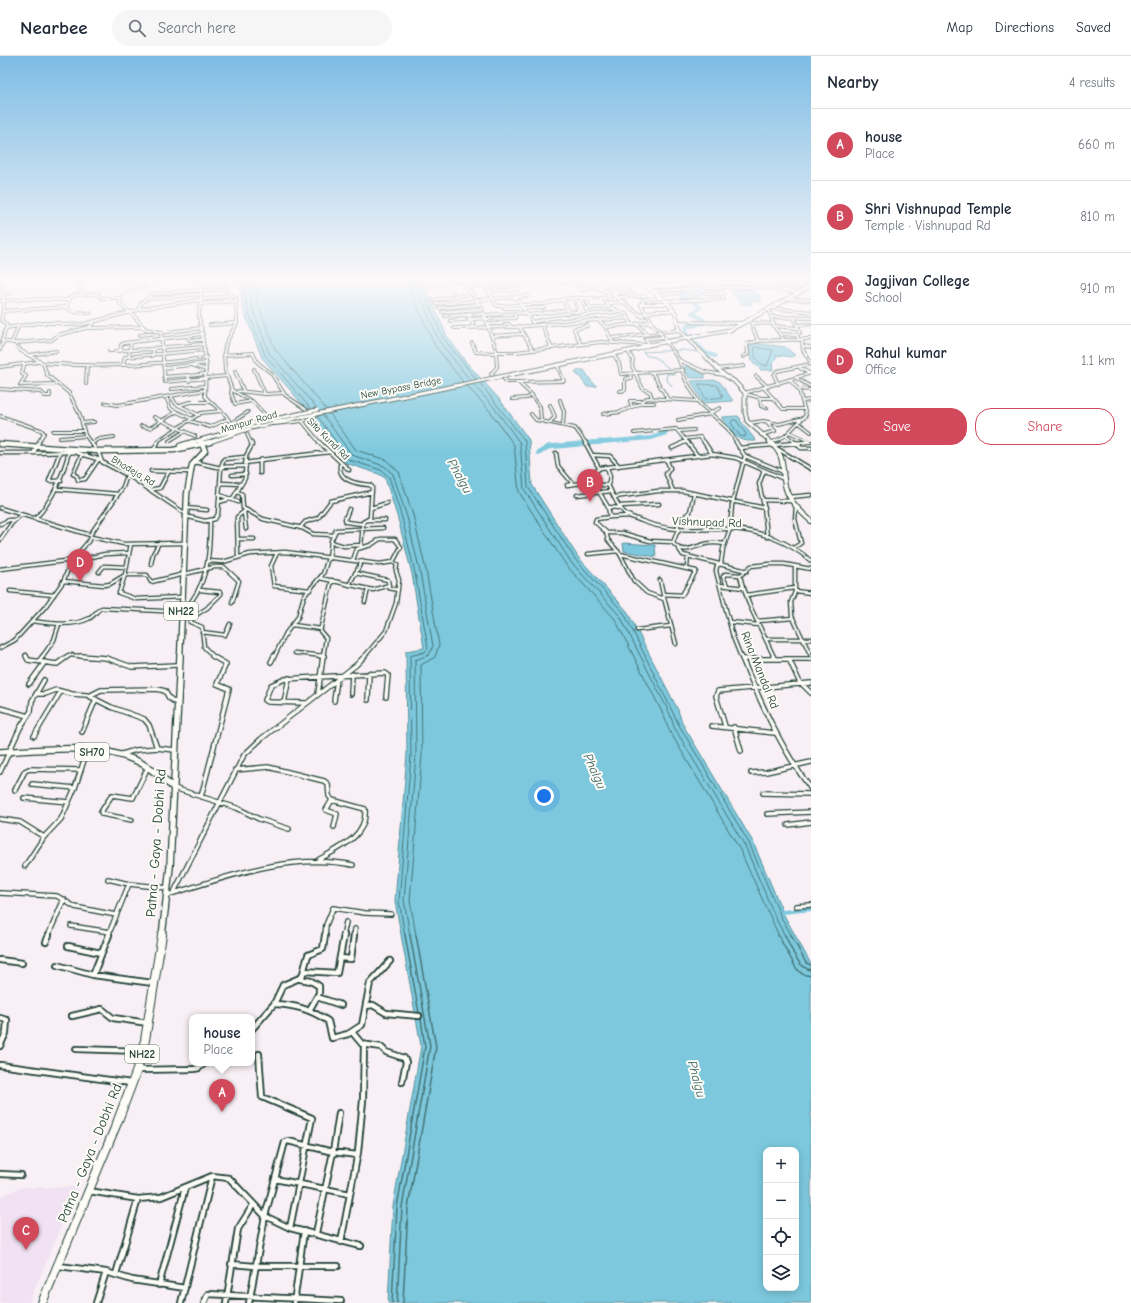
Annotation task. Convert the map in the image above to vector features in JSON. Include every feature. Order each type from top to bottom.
[{"type":"main road","points":[[640,347],[685,338]]},
{"type":"main road","name":"New Bypass Bridge","points":[[301,418],[638,349],[640,347]]},
{"type":"main road","name":"New Bypass Bridge","points":[[301,418],[499,374],[640,347]]},
{"type":"main road","name":"Manpur Road","points":[[201,443],[247,425],[269,419],[301,418]]},
{"type":"main road","name":"Manpur Road","points":[[201,443],[251,428],[301,418]]},
{"type":"main road","points":[[0,442],[96,449],[174,450],[201,443]]},
{"type":"main road","points":[[96,449],[172,448],[201,443]]},
{"type":"main road","name":"Patna - Gaya - Dobhi Rd","points":[[42,1303],[132,1083],[143,1051],[153,983],[170,892],[176,703],[186,508],[190,472],[194,462],[204,451],[201,443]]},
{"type":"main road","name":"SH70","points":[[0,752],[42,750],[122,754],[148,767],[174,788]]},
{"type":"street","points":[[12,342],[14,338]]},
{"type":"street","points":[[0,350],[2,340],[15,343],[52,340],[54,338]]},
{"type":"street","points":[[120,351],[121,344],[169,338]]},
{"type":"street","points":[[189,338],[190,340],[203,340],[207,363],[205,374],[206,398],[218,406],[231,423],[233,431]]},
{"type":"street","points":[[228,338],[225,345],[224,355],[227,376],[233,390],[231,392],[235,404],[252,401]]},
{"type":"street","points":[[492,338],[496,352],[497,367],[491,374],[495,378],[504,377],[506,382],[564,381],[557,365]]},
{"type":"street","points":[[526,338],[533,350]]},
{"type":"street","points":[[548,338],[551,347]]},
{"type":"street","points":[[578,338],[580,344]]},
{"type":"street","points":[[612,338],[613,343]]},
{"type":"street","points":[[649,345],[645,339],[652,338]]},
{"type":"street","points":[[663,338],[679,360],[685,379],[697,401],[728,429],[745,456],[784,472]]},
{"type":"street","points":[[686,338],[724,375],[734,381],[746,394],[760,398],[771,398]]},
{"type":"street","points":[[162,339],[164,377],[166,382],[227,376]]},
{"type":"street","points":[[742,357],[748,354],[747,344],[758,341],[811,339]]},
{"type":"street","points":[[778,384],[774,376],[776,372],[800,368],[811,364],[803,350],[804,346],[801,340]]},
{"type":"street","points":[[129,357],[132,342]]},
{"type":"street","points":[[15,343],[21,351],[30,355],[38,362]]},
{"type":"street","points":[[472,343],[476,352],[506,353],[580,344],[613,343],[649,345]]},
{"type":"street","points":[[109,351],[153,349],[204,344]]},
{"type":"street","points":[[804,346],[811,347]]},
{"type":"street","points":[[152,356],[153,349]]},
{"type":"street","points":[[123,365],[124,358],[129,357],[205,350]]},
{"type":"street","points":[[30,355],[56,351]]},
{"type":"street","points":[[628,351],[632,358],[632,366],[643,389],[650,392],[652,398]]},
{"type":"street","points":[[177,353],[179,361]]},
{"type":"street","points":[[224,355],[253,353],[257,362],[271,373],[284,393],[291,400],[316,416],[313,419],[301,418]]},
{"type":"street","points":[[613,354],[619,363],[621,374],[683,370]]},
{"type":"street","points":[[0,367],[38,362],[87,365],[123,365],[163,363],[206,358]]},
{"type":"street","points":[[190,360],[192,365],[206,370]]},
{"type":"street","points":[[679,360],[705,372],[724,375]]},
{"type":"street","name":"Bhadeja Rd","points":[[43,363],[47,375],[59,384],[72,398],[86,436],[96,449],[99,460],[127,475],[186,515],[201,521],[210,521]]},
{"type":"street","points":[[164,368],[207,363]]},
{"type":"street","points":[[24,365],[22,374],[26,376],[20,385],[59,384]]},
{"type":"street","points":[[86,384],[87,365]]},
{"type":"street","points":[[718,369],[744,366]]},
{"type":"street","points":[[800,368],[811,374]]},
{"type":"street","points":[[254,369],[262,384],[264,394]]},
{"type":"street","points":[[235,371],[244,392]]},
{"type":"street","points":[[652,372],[667,398]]},
{"type":"street","points":[[164,377],[205,374]]},
{"type":"street","points":[[620,391],[625,390],[625,379],[630,378],[630,374]]},
{"type":"street","points":[[746,394],[811,374]]},
{"type":"street","points":[[188,376],[189,380]]},
{"type":"street","points":[[756,376],[768,387]]},
{"type":"street","points":[[796,378],[811,387]]},
{"type":"street","points":[[773,444],[790,432],[806,415],[802,401],[798,394],[798,389],[790,380]]},
{"type":"street","points":[[518,382],[522,387],[531,392],[532,396],[538,403],[542,414],[541,421]]},
{"type":"street","points":[[171,389],[205,386]]},
{"type":"street","points":[[764,388],[780,408],[785,411],[804,409]]},
{"type":"street","points":[[0,389],[41,392],[46,396],[50,396],[50,393]]},
{"type":"street","points":[[798,389],[811,390]]},
{"type":"street","points":[[105,402],[116,406],[205,390]]},
{"type":"street","points":[[233,390],[264,394],[284,393]]},
{"type":"street","points":[[233,390],[252,401],[269,419]]},
{"type":"street","points":[[746,394],[745,415],[750,423],[761,435],[778,449],[811,469]]},
{"type":"street","points":[[172,396],[176,404],[199,415]]},
{"type":"street","points":[[512,399],[532,396]]},
{"type":"street","points":[[166,397],[170,408],[191,420],[210,427],[228,419]]},
{"type":"street","points":[[632,407],[631,401],[652,398],[697,401]]},
{"type":"street","points":[[760,398],[761,406],[767,408]]},
{"type":"street","points":[[560,400],[564,412],[563,425]]},
{"type":"street","points":[[802,401],[811,400]]},
{"type":"street","points":[[179,405],[193,401],[204,403],[211,402]]},
{"type":"street","points":[[603,414],[620,412],[642,403],[654,403]]},
{"type":"street","points":[[550,405],[555,417],[550,422]]},
{"type":"street","points":[[678,420],[711,413],[720,408]]},
{"type":"street","points":[[154,448],[157,442],[204,412],[221,411]]},
{"type":"street","points":[[141,426],[148,428],[176,412]]},
{"type":"street","points":[[231,423],[248,412]]},
{"type":"street","points":[[531,414],[534,420],[550,422],[576,429],[584,440],[598,468]]},
{"type":"street","points":[[0,416],[43,431],[43,436],[33,453]]},
{"type":"street","points":[[154,417],[195,436]]},
{"type":"street","name":"Sita Kund Rd","points":[[301,418],[340,465],[349,470]]},
{"type":"street","points":[[750,423],[767,422],[779,424],[804,418]]},
{"type":"street","points":[[82,423],[94,422]]},
{"type":"street","points":[[761,435],[775,431],[767,422]]},
{"type":"street","points":[[799,423],[811,432]]},
{"type":"street","points":[[634,433],[674,428],[679,431],[697,455]]},
{"type":"street","points":[[679,431],[694,430]]},
{"type":"street","points":[[53,431],[84,431]]},
{"type":"street","points":[[170,441],[185,431]]},
{"type":"street","points":[[790,432],[811,442]]},
{"type":"street","points":[[231,499],[237,492],[246,474],[245,457],[252,445],[247,434]]},
{"type":"street","points":[[786,435],[801,448],[811,448]]},
{"type":"street","points":[[60,438],[86,436]]},
{"type":"street","points":[[92,443],[99,439],[114,437]]},
{"type":"street","points":[[684,439],[700,437],[712,454]]},
{"type":"street","points":[[672,448],[676,444],[686,442]]},
{"type":"street","points":[[739,448],[795,442],[811,442]]},
{"type":"street","points":[[778,449],[784,463],[784,479],[790,499],[811,521]]},
{"type":"street","points":[[60,452],[49,481],[60,481]]},
{"type":"street","points":[[0,453],[70,452],[82,454],[99,460],[85,479],[78,480],[77,476],[73,474],[82,454]]},
{"type":"street","points":[[35,519],[44,510],[57,489],[70,452]]},
{"type":"street","points":[[194,462],[221,467],[299,455],[312,456],[330,452]]},
{"type":"street","points":[[556,453],[558,465],[573,484]]},
{"type":"street","points":[[582,483],[596,470],[712,454],[744,461],[784,479]]},
{"type":"street","points":[[592,456],[610,456],[619,466]]},
{"type":"street","name":"Rina Mandal Rd","points":[[745,456],[733,502],[730,529],[722,552],[721,563],[716,569],[734,637],[774,733],[793,765],[811,789]]},
{"type":"street","points":[[32,621],[59,624],[78,622],[93,617],[99,609],[102,608],[181,613],[200,590],[207,569],[210,521],[217,516],[220,495],[221,467],[224,459],[245,457]]},
{"type":"street","points":[[259,461],[260,473]]},
{"type":"street","points":[[667,461],[670,468],[666,474],[674,491]]},
{"type":"street","points":[[340,465],[339,470],[342,477],[354,483],[372,486],[368,529]]},
{"type":"street","name":"Vishnupad Rd","points":[[607,468],[610,477],[608,485],[621,507],[630,516],[657,527],[677,532],[730,529],[767,537],[795,549],[811,561]]},
{"type":"street","points":[[151,471],[190,472]]},
{"type":"street","points":[[149,490],[160,488],[161,482],[167,477],[168,471]]},
{"type":"street","points":[[764,471],[759,484],[765,508],[767,537]]},
{"type":"street","points":[[232,474],[246,474]]},
{"type":"street","points":[[0,648],[12,642],[54,595],[73,561],[124,485],[127,475]]},
{"type":"street","points":[[220,483],[241,484]]},
{"type":"street","points":[[567,485],[582,483],[608,485]]},
{"type":"street","points":[[596,485],[608,507],[610,517]]},
{"type":"street","points":[[57,489],[118,494]]},
{"type":"street","points":[[577,495],[611,491]]},
{"type":"street","points":[[615,497],[674,491],[725,498],[733,502],[765,508]]},
{"type":"street","points":[[237,492],[242,493],[243,496]]},
{"type":"street","points":[[300,528],[305,522],[318,518],[331,501],[342,500],[352,495],[372,492]]},
{"type":"street","points":[[672,542],[677,532],[678,522],[690,512],[694,494]]},
{"type":"street","points":[[220,495],[238,502]]},
{"type":"street","points":[[763,500],[790,499],[811,495]]},
{"type":"street","points":[[219,502],[243,496]]},
{"type":"street","points":[[243,496],[242,505],[245,511],[246,529]]},
{"type":"street","points":[[371,508],[387,503]]},
{"type":"street","points":[[608,507],[659,504]]},
{"type":"street","points":[[795,549],[795,547],[801,543],[795,519],[796,507]]},
{"type":"street","points":[[0,508],[121,544],[184,542]]},
{"type":"street","points":[[186,508],[207,510]]},
{"type":"street","points":[[238,509],[238,556]]},
{"type":"street","points":[[349,509],[345,519],[346,522],[363,524]]},
{"type":"street","points":[[245,511],[263,519],[300,528],[313,534],[333,535]]},
{"type":"street","points":[[239,515],[245,511]]},
{"type":"street","points":[[0,540],[21,514]]},
{"type":"street","points":[[630,516],[598,518],[594,521],[606,533],[608,540],[619,553],[637,585],[649,594],[664,599]]},
{"type":"street","points":[[0,524],[7,520],[15,520]]},
{"type":"street","points":[[352,560],[356,550],[361,546],[363,521],[385,520]]},
{"type":"street","points":[[271,662],[286,634],[300,614],[304,596],[324,572],[329,559],[333,535],[336,530],[383,528]]},
{"type":"street","points":[[606,533],[622,533],[650,541],[672,542]]},
{"type":"street","points":[[238,539],[254,540]]},
{"type":"street","points":[[331,542],[344,546],[361,546],[371,545],[378,540],[395,539],[401,547],[393,562]]},
{"type":"street","points":[[672,542],[674,546],[687,550],[709,544],[725,544]]},
{"type":"street","points":[[151,564],[153,554],[159,543]]},
{"type":"street","points":[[131,544],[125,575],[119,590],[120,594],[136,599],[182,597]]},
{"type":"street","points":[[679,548],[682,554],[688,556],[719,565],[747,570]]},
{"type":"street","points":[[208,561],[223,562],[238,556],[277,552],[297,553],[329,559],[352,560],[379,564],[393,562]]},
{"type":"street","points":[[277,552],[272,566],[274,586],[310,590]]},
{"type":"street","points":[[0,574],[1,569],[49,562],[73,561],[105,554],[129,553]]},
{"type":"street","points":[[588,554],[619,553],[695,570],[696,572],[686,585],[683,594],[663,594]]},
{"type":"street","points":[[687,567],[688,556]]},
{"type":"street","points":[[349,584],[362,561]]},
{"type":"street","points":[[170,892],[235,770],[249,749],[362,659],[386,631],[398,590],[399,578],[397,565],[393,562]]},
{"type":"street","points":[[727,585],[724,575],[730,573],[740,575],[751,566],[770,564],[811,569]]},
{"type":"street","points":[[98,572],[104,566],[127,567]]},
{"type":"street","points":[[743,659],[811,658],[793,618],[791,602],[795,589],[795,566]]},
{"type":"street","points":[[63,581],[104,585],[110,584],[125,575],[148,575],[150,576],[149,581],[151,582],[183,576],[207,569],[218,567],[226,568],[239,581],[232,603]]},
{"type":"street","points":[[355,573],[388,580],[389,588],[398,590]]},
{"type":"street","points":[[740,575],[746,595],[774,658]]},
{"type":"street","points":[[320,578],[349,584],[352,587],[377,590],[389,585]]},
{"type":"street","points":[[318,694],[326,638],[321,633],[321,629],[332,580]]},
{"type":"street","points":[[660,580],[676,644]]},
{"type":"street","points":[[720,585],[743,587]]},
{"type":"street","points":[[365,602],[368,589]]},
{"type":"street","points":[[746,595],[795,589],[811,592]]},
{"type":"street","points":[[200,590],[220,593],[207,608],[190,621],[201,626],[204,649],[226,664],[226,668],[218,680],[217,685],[227,687],[229,690],[201,797]]},
{"type":"street","points":[[10,592],[54,595]]},
{"type":"street","points":[[758,621],[793,618]]},
{"type":"street","points":[[730,622],[759,625]]},
{"type":"street","points":[[39,661],[54,640],[59,624]]},
{"type":"street","points":[[202,632],[224,635],[230,624]]},
{"type":"street","points":[[293,625],[321,629]]},
{"type":"street","points":[[637,630],[671,626]]},
{"type":"street","points":[[766,639],[811,638]]},
{"type":"street","points":[[295,653],[324,656]]},
{"type":"street","points":[[26,655],[28,660],[57,664],[69,655],[75,655],[106,658],[132,667],[178,665]]},
{"type":"street","points":[[789,658],[801,684],[811,693]]},
{"type":"street","points":[[29,684],[45,662]]},
{"type":"street","points":[[368,700],[369,673]]},
{"type":"street","points":[[306,703],[268,702],[265,700],[273,683],[289,678],[369,673],[387,673],[386,697]]},
{"type":"street","points":[[350,694],[352,674]]},
{"type":"street","points":[[284,703],[289,678]]},
{"type":"street","points":[[334,701],[337,679]]},
{"type":"street","points":[[0,772],[20,728],[32,709],[32,701],[44,680]]},
{"type":"street","points":[[725,726],[716,696],[717,691],[755,686],[811,683]]},
{"type":"street","points":[[89,696],[101,690],[157,689],[165,691],[169,698],[176,703]]},
{"type":"street","points":[[36,694],[45,694],[54,690],[89,696],[144,719],[149,725],[157,748]]},
{"type":"street","points":[[34,736],[61,691]]},
{"type":"street","points":[[82,732],[96,699]]},
{"type":"street","points":[[0,708],[28,716]]},
{"type":"street","points":[[712,726],[734,727],[774,733]]},
{"type":"street","points":[[734,727],[741,751]]},
{"type":"street","points":[[122,754],[136,750],[157,748],[175,750]]},
{"type":"street","points":[[25,866],[44,837],[58,823],[75,788],[87,752]]},
{"type":"street","points":[[751,773],[764,773],[811,762]]},
{"type":"street","points":[[132,820],[102,814],[101,812],[112,795],[133,798],[148,767]]},
{"type":"street","points":[[235,770],[268,767],[291,774],[324,781],[328,784],[329,796],[332,800],[364,808],[366,813],[360,832],[353,840],[318,860]]},
{"type":"street","points":[[15,790],[25,771],[29,768],[81,770]]},
{"type":"street","points":[[32,784],[75,788]]},
{"type":"street","points":[[174,788],[218,802],[240,810],[258,819],[288,829]]},
{"type":"street","points":[[763,793],[811,794]]},
{"type":"street","points":[[24,798],[69,802]]},
{"type":"street","points":[[332,800],[326,810],[337,814],[334,827]]},
{"type":"street","points":[[767,814],[811,812]]},
{"type":"street","points":[[0,819],[20,822],[44,837]]},
{"type":"street","points":[[788,825],[811,822]]},
{"type":"street","points":[[108,879],[170,892],[240,872],[318,860],[335,861],[353,866]]},
{"type":"street","points":[[93,975],[129,884]]},
{"type":"street","points":[[0,893],[57,896],[75,907],[116,915]]},
{"type":"street","points":[[46,942],[64,899]]},
{"type":"street","points":[[796,906],[811,905]]},
{"type":"street","points":[[300,979],[304,971],[308,955],[323,949],[326,925],[332,908],[365,913],[391,914]]},
{"type":"street","points":[[304,971],[336,973],[346,922]]},
{"type":"street","points":[[71,926],[110,932]]},
{"type":"street","points":[[340,958],[351,959],[356,929]]},
{"type":"street","points":[[68,946],[101,953]]},
{"type":"street","points":[[0,960],[22,963]]},
{"type":"street","points":[[274,1004],[296,1005],[310,1009],[328,1021],[332,1038],[338,1038],[352,1032],[362,1025],[370,983],[390,961]]},
{"type":"street","points":[[57,965],[93,975],[153,983]]},
{"type":"street","points":[[255,1026],[274,1004],[282,985],[300,979],[311,981],[318,986],[320,990],[318,997],[310,1009]]},
{"type":"street","points":[[318,997],[340,1005]]},
{"type":"street","points":[[366,1006],[373,1005],[382,1012],[419,1016]]},
{"type":"street","points":[[72,1016],[102,1009],[113,1018],[148,1023]]},
{"type":"street","points":[[0,1018],[7,1020],[6,1033],[0,1046]]},
{"type":"street","points":[[352,1032],[360,1042],[381,1047],[385,1052],[404,1058],[406,1062],[402,1082]]},
{"type":"street","points":[[341,1242],[357,1155],[363,1100],[364,1044]]},
{"type":"street","points":[[76,1049],[143,1051]]},
{"type":"street","points":[[259,1054],[262,1097],[312,1118],[308,1146],[290,1228]]},
{"type":"street","points":[[0,1066],[132,1083]]},
{"type":"street","points":[[137,1070],[194,1069],[201,1066]]},
{"type":"street","points":[[316,1233],[333,1152],[339,1113]]},
{"type":"street","points":[[249,1303],[265,1216],[285,1142],[288,1141],[333,1152],[357,1155]]},
{"type":"street","points":[[0,1174],[21,1175]]},
{"type":"street","points":[[88,1191],[138,1199],[161,1197],[212,1176],[229,1178],[265,1216],[290,1228],[316,1233],[341,1242],[361,1246]]},
{"type":"street","points":[[181,1303],[212,1176]]},
{"type":"street","points":[[276,1178],[350,1194]]},
{"type":"street","points":[[159,1285],[185,1188]]},
{"type":"street","points":[[116,1274],[138,1199]]},
{"type":"street","points":[[226,1303],[231,1264],[238,1229],[253,1205]]},
{"type":"street","points":[[294,1300],[304,1231]]},
{"type":"street","points":[[231,1264],[255,1266],[338,1266]]},
{"type":"street","points":[[57,1266],[106,1272],[132,1280],[185,1288]]},
{"type":"street","points":[[96,1303],[106,1272]]},
{"type":"street","points":[[204,1303],[208,1294],[294,1300],[341,1301]]},
{"type":"shaded area","points":[[21,1187],[78,1187],[29,1303],[0,1303],[0,1197]]},
{"type":"water","name":"Phalgu","points":[[254,338],[449,338],[465,361],[500,400],[529,440],[532,485],[578,557],[627,611],[678,710],[682,723],[753,842],[784,915],[811,964],[811,1303],[388,1303],[393,1206],[421,1046],[395,901],[407,754],[406,651],[424,648],[412,574],[398,519],[385,478],[379,474],[346,463],[330,438],[262,358]]},
{"type":"water","points":[[751,343],[785,347],[795,355],[791,357],[776,355],[776,359],[772,363],[773,370],[761,370],[752,361],[749,345]]},
{"type":"water","points":[[686,366],[705,375],[705,378],[689,378],[684,367]]},
{"type":"water","points":[[578,370],[584,370],[592,382],[597,386],[587,387],[575,373]]},
{"type":"water","points":[[715,380],[720,382],[733,401],[703,403],[691,381]]},
{"type":"water","points":[[738,416],[756,441],[743,440],[739,438],[722,419],[722,417]]},
{"type":"water","points":[[623,543],[655,545],[656,557],[624,551]]},
{"type":"waterway","points":[[690,339],[706,353],[715,356]]},
{"type":"waterway","points":[[672,386],[666,379],[667,374],[676,374],[655,357],[647,356],[643,352],[683,350],[700,352]]},
{"type":"waterway","points":[[599,442],[651,438],[666,433]]},
{"type":"waterway","points":[[539,453],[548,447],[599,442]]},
{"type":"waterway","points":[[589,443],[599,442]]},
{"type":"waterway","points":[[783,912],[811,909]]},
{"type":"place","name":"Shri Vishnupad Temple","points":[[590,502]]},
{"type":"place","name":"Rahul kumar","points":[[80,582]]},
{"type":"place","name":"house","points":[[222,1112]]},
{"type":"place","name":"Jagjivan College","points":[[26,1250]]}]
